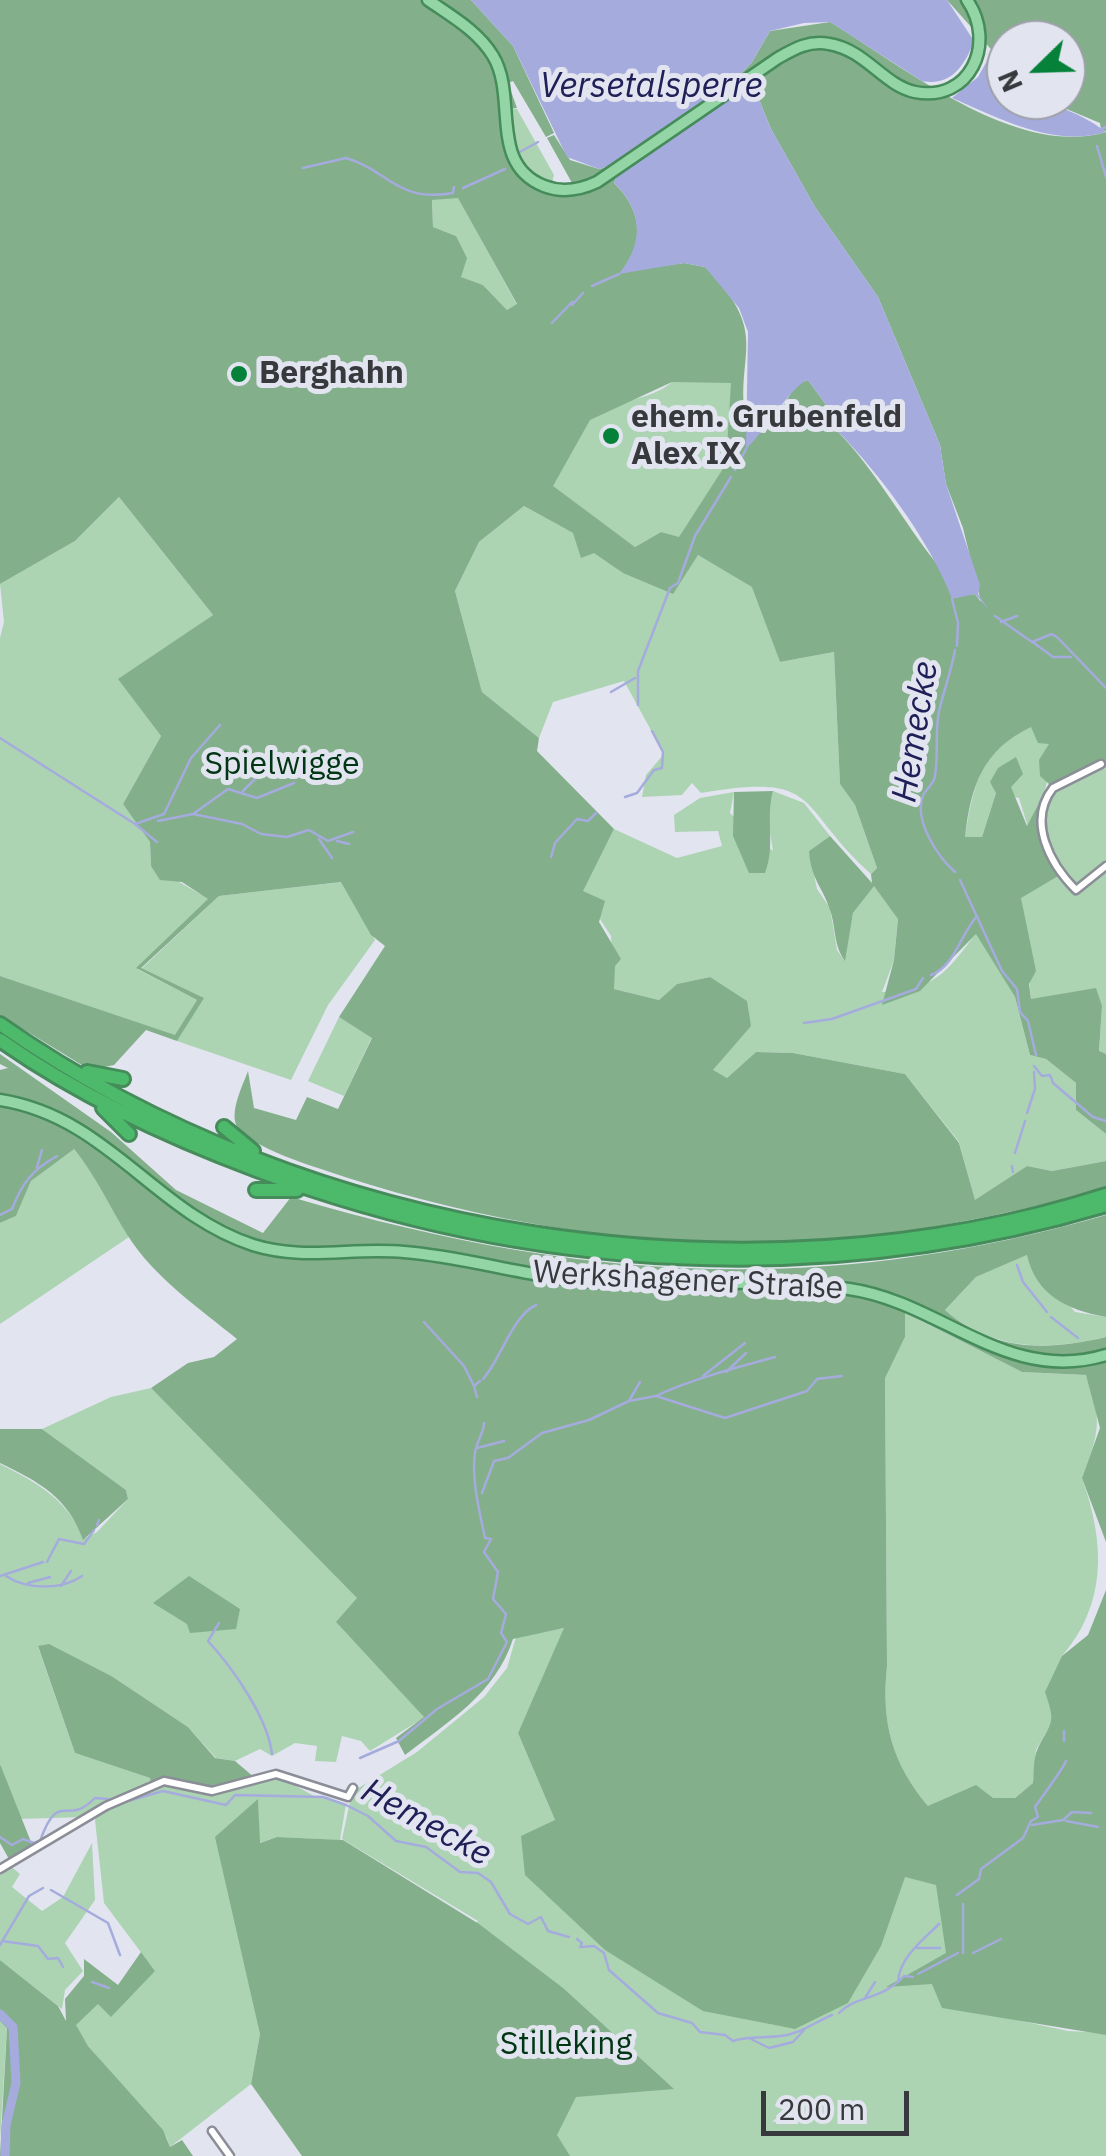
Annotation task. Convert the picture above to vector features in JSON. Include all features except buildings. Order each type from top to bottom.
[{"type":"highway","points":[[0,1024],[146,1110],[286,1168],[515,1231],[586,1241],[804,1249],[947,1230],[1106,1195]]},
{"type":"highway","points":[[0,1040],[74,1084],[208,1152],[324,1195],[407,1219],[586,1252],[733,1260],[880,1252],[1019,1228],[1106,1205]]},
{"type":"highway","points":[[60,1062],[124,1079]]},
{"type":"highway","points":[[74,1084],[130,1134]]},
{"type":"highway","points":[[224,1127],[242,1144],[286,1168]]},
{"type":"highway","points":[[256,1190],[288,1188],[324,1195]]},
{"type":"main road","points":[[428,0],[470,30],[493,56],[505,88],[510,151],[530,178],[554,189],[570,190],[593,184],[778,58],[806,44],[826,43],[865,57],[912,91],[942,90],[974,66],[981,43],[982,26],[967,0]]},
{"type":"main road","name":"Werkshagener Straße","points":[[0,1100],[26,1105],[83,1129],[199,1219],[272,1250],[310,1255],[401,1251],[596,1282],[844,1288],[886,1298],[1008,1355],[1057,1363],[1106,1355]]},
{"type":"street","points":[[1101,764],[1053,788],[1044,803],[1040,823],[1047,846],[1076,890],[1106,866]]},
{"type":"street","points":[[0,1870],[106,1806],[164,1781],[212,1790],[276,1774],[334,1796],[348,1797],[354,1788]]},
{"type":"street","points":[[212,2131],[230,2156]]},
{"type":"green space","name":"Spielwigge","points":[[0,0],[471,0],[513,46],[554,133],[546,137],[513,81],[508,83],[517,108],[502,110],[505,138],[521,174],[531,183],[558,193],[572,183],[547,138],[554,135],[570,160],[599,169],[610,166],[617,176],[614,183],[630,204],[637,226],[634,249],[621,272],[684,263],[705,267],[739,312],[745,330],[744,406],[748,432],[765,433],[797,384],[808,380],[829,409],[827,421],[873,474],[941,569],[952,593],[975,594],[981,602],[963,528],[946,484],[940,445],[878,297],[815,207],[771,129],[754,87],[745,88],[738,77],[770,31],[830,22],[926,83],[986,115],[986,120],[1071,137],[1106,132],[1106,767],[1051,793],[1045,824],[1065,872],[1021,898],[1036,971],[1029,984],[1031,999],[1096,988],[1102,1006],[1099,1051],[1106,1054],[1106,1134],[1076,1110],[1076,1083],[1046,1059],[1030,1055],[1015,997],[976,934],[920,991],[882,1005],[894,960],[898,919],[874,886],[853,913],[845,961],[841,955],[809,851],[830,836],[872,883],[871,874],[877,868],[855,805],[840,784],[834,652],[780,662],[752,587],[698,555],[673,594],[623,573],[594,553],[581,558],[573,533],[524,506],[479,542],[455,591],[482,692],[539,738],[537,751],[614,829],[583,891],[605,901],[599,922],[621,959],[615,966],[614,989],[659,1000],[677,984],[710,977],[747,1001],[751,1026],[713,1070],[727,1078],[756,1052],[793,1053],[905,1074],[959,1143],[975,1200],[1027,1166],[1052,1171],[1106,1161],[1106,1189],[993,1215],[878,1235],[801,1242],[679,1241],[556,1228],[495,1216],[435,1203],[287,1157],[252,1140],[235,1122],[235,1108],[248,1071],[254,1108],[296,1120],[307,1097],[338,1109],[372,1038],[339,1017],[385,946],[371,935],[341,882],[219,896],[141,968],[204,998],[177,1041],[146,1030],[114,1065],[90,1070],[0,1015],[0,976],[175,1035],[197,1000],[136,968],[208,899],[182,882],[160,880],[151,866],[150,842],[123,804],[161,736],[118,679],[213,615],[119,497],[75,541],[0,584]],"holes":[[[458,198],[517,304],[507,310],[483,285],[461,277],[467,258],[456,236],[433,227],[432,200]],[[672,382],[731,383],[726,464],[679,537],[661,532],[635,547],[553,486],[590,420]],[[1031,727],[1038,743],[1049,744],[1039,760],[1040,776],[1049,784],[1027,826],[1011,787],[1023,774],[1016,757],[998,768],[990,782],[996,793],[982,837],[965,837],[971,801],[982,771],[1001,747]]]},
{"type":"green space","points":[[947,0],[1106,0],[1106,131],[1101,130],[1100,123],[1086,117],[1086,20],[986,20],[986,44]]},
{"type":"green space","points":[[509,109],[517,109],[554,175],[551,186],[530,172],[518,155]]},
{"type":"green space","points":[[458,197],[517,305],[507,310],[483,285],[460,277],[456,236],[433,227],[432,200]]},
{"type":"green space","points":[[672,382],[732,382],[727,463],[679,538],[661,532],[635,547],[552,487],[570,446],[590,418],[607,407],[654,393]]},
{"type":"green space","points":[[119,497],[213,615],[119,679],[161,736],[123,804],[160,852],[142,830],[150,842],[151,866],[209,899],[137,969],[197,1000],[176,1036],[0,976],[0,638],[4,622],[0,584],[75,541]]},
{"type":"green space","points":[[524,506],[573,533],[623,573],[688,567],[698,555],[753,587],[780,662],[834,652],[840,784],[855,805],[877,868],[871,874],[804,800],[789,791],[769,787],[701,793],[692,783],[682,795],[642,797],[646,775],[664,754],[624,681],[553,702],[539,738],[482,692],[455,591],[479,542]]},
{"type":"green space","points":[[1032,726],[1050,744],[1046,787],[1028,827],[1019,798],[996,793],[982,837],[965,837],[982,771],[1001,747]]},
{"type":"green space","points":[[1106,767],[1106,1054],[1099,1052],[1102,1006],[1031,999],[1021,897],[1065,872],[1045,824],[1051,793]]},
{"type":"green space","points":[[773,791],[804,803],[830,836],[809,851],[817,889],[830,908],[837,950],[844,960],[853,913],[874,885],[898,918],[894,960],[882,992],[914,988],[937,977],[976,933],[1015,997],[1030,1055],[1046,1059],[1076,1083],[1076,1110],[1106,1134],[1106,1161],[1052,1171],[1027,1166],[975,1201],[959,1142],[905,1074],[793,1053],[756,1052],[727,1078],[712,1071],[750,1026],[734,997],[710,977],[677,984],[659,1000],[614,989],[611,936],[582,891],[614,829],[677,858],[722,846],[718,831],[675,832],[674,815],[700,798],[734,792],[730,813],[773,851],[767,813]]},
{"type":"green space","points":[[773,791],[765,873],[749,873],[733,836],[734,792]]},
{"type":"green space","points":[[342,882],[375,940],[328,1005],[291,1080],[177,1041],[203,998],[141,969],[219,896]]},
{"type":"green space","points":[[339,1017],[372,1037],[344,1096],[308,1081]]},
{"type":"green space","points":[[0,1054],[111,1132],[176,1190],[263,1233],[291,1197],[498,1247],[697,1269],[797,1268],[897,1259],[1000,1242],[1106,1215],[1106,1317],[1078,1310],[1055,1298],[1038,1281],[1027,1255],[976,1277],[945,1310],[963,1324],[1001,1341],[1042,1346],[1106,1337],[1106,1542],[1082,1478],[1100,1428],[1086,1375],[1022,1372],[905,1312],[905,1337],[885,1378],[886,1706],[898,1758],[928,1806],[976,1785],[993,1798],[1015,1798],[1033,1783],[1036,1752],[1051,1722],[1045,1692],[1062,1656],[1088,1635],[1106,1590],[1106,2035],[942,2008],[932,1984],[886,1987],[946,1953],[936,1885],[905,1877],[881,1946],[848,2003],[795,2029],[703,2011],[605,1950],[525,1875],[521,1836],[555,1820],[518,1733],[564,1628],[513,1639],[483,1691],[405,1755],[396,1738],[424,1717],[336,1622],[357,1598],[151,1388],[188,1363],[214,1357],[237,1339],[151,1265],[128,1236],[74,1149],[31,1181],[16,1216],[0,1223],[0,1070],[8,1068],[0,1064]]},
{"type":"green space","points":[[73,1148],[101,1182],[129,1237],[0,1324],[0,1223],[16,1216],[31,1181]]},
{"type":"green space","points":[[1027,1255],[1075,1312],[1106,1317],[1106,1337],[1063,1344],[1021,1344],[982,1333],[945,1310],[976,1277]]},
{"type":"green space","points":[[905,1311],[1022,1372],[1086,1375],[1095,1404],[1097,1427],[1082,1478],[1098,1550],[1094,1595],[1087,1616],[1062,1656],[1054,1718],[1036,1750],[1033,1783],[1015,1798],[928,1806],[898,1758],[888,1724],[885,1377],[905,1337]]},
{"type":"green space","points":[[151,1388],[358,1598],[337,1623],[425,1717],[370,1751],[361,1741],[342,1736],[336,1762],[315,1761],[317,1746],[295,1743],[272,1756],[260,1749],[235,1761],[216,1758],[188,1727],[113,1677],[38,1647],[75,1753],[150,1778],[151,1785],[86,1817],[18,1819],[0,1764],[0,1464],[60,1503],[83,1539],[97,1532],[128,1499],[126,1490],[42,1429],[111,1397]]},
{"type":"green space","points":[[0,1429],[42,1429],[126,1490],[128,1499],[83,1540],[69,1512],[50,1492],[0,1463]]},
{"type":"green space","points":[[189,1576],[240,1609],[236,1629],[190,1633],[187,1624],[153,1603]]},
{"type":"green space","name":"Stilleking","points":[[565,1628],[518,1733],[555,1820],[730,2013],[774,2025],[903,1877],[936,1878],[956,2007],[1068,2031],[1106,2033],[1106,2156],[472,2156],[388,2011],[478,1921],[342,1839],[352,1792],[417,1752],[484,1697],[507,1668],[516,1637]]},
{"type":"green space","points":[[49,1644],[113,1677],[188,1727],[215,1758],[235,1761],[255,1778],[211,1789],[164,1779],[151,1785],[150,1778],[75,1753],[38,1646]]},
{"type":"green space","points":[[0,1764],[33,1847],[9,1859],[0,1843]]},
{"type":"green space","points":[[278,1776],[314,1796],[346,1804],[340,1840],[277,1837],[259,1843],[258,1800],[243,1948],[260,2034],[251,2084],[170,2147],[167,2138],[88,2046],[75,2025],[98,2003],[155,1971],[104,1903],[95,1820],[100,1811],[161,1783]]},
{"type":"green space","points":[[258,1799],[260,1843],[277,1837],[343,1840],[479,1924],[563,1988],[674,2089],[576,2097],[557,2135],[570,2156],[302,2156],[251,2084],[260,2034],[215,1837]]},
{"type":"green space","points":[[92,1843],[95,1900],[65,1943],[83,1971],[65,1990],[62,2009],[0,1960],[0,1870],[9,1865],[20,1874],[12,1887],[42,1911],[63,1897]]},
{"type":"green space","points":[[141,1952],[155,1971],[111,2017],[98,2004],[76,2025],[88,2046],[163,2130],[170,2147],[182,2140],[193,2156],[0,2156],[7,2028],[0,2021],[0,1960],[58,2006],[66,2021],[65,1999],[84,1976],[84,1959],[118,1985]]},
{"type":"green space","points":[[0,2021],[7,2027],[0,2140]]},
{"type":"water","name":"Versetalsperre","points":[[471,0],[947,0],[974,41],[961,66],[941,81],[922,81],[830,22],[770,31],[738,77],[745,88],[754,87],[771,129],[815,207],[878,297],[940,445],[946,484],[980,585],[978,594],[990,611],[975,594],[952,599],[915,528],[863,459],[827,421],[829,409],[808,380],[794,390],[746,449],[748,332],[739,308],[705,267],[684,263],[619,274],[633,250],[637,227],[630,204],[614,183],[617,176],[610,166],[599,169],[567,157],[513,46]]},
{"type":"water","points":[[986,63],[986,113],[952,98],[978,77]]},
{"type":"water","points":[[1086,119],[1106,132],[1086,136],[1046,134],[1002,120]]},
{"type":"waterway","points":[[1101,129],[1106,127]]},
{"type":"waterway","points":[[516,154],[538,142]]},
{"type":"waterway","points":[[1097,146],[1106,177]]},
{"type":"waterway","points":[[303,168],[346,158],[419,193],[453,193],[454,187]]},
{"type":"waterway","points":[[463,188],[505,169]]},
{"type":"waterway","points":[[592,286],[619,274]]},
{"type":"waterway","points":[[572,305],[583,293]]},
{"type":"waterway","points":[[552,323],[572,302]]},
{"type":"waterway","points":[[735,470],[746,449]]},
{"type":"waterway","points":[[638,705],[638,671],[670,588],[678,583],[695,536],[731,477]]},
{"type":"waterway","name":"Hemecke","points":[[952,599],[958,623],[957,646]]},
{"type":"waterway","points":[[995,616],[1032,642],[1052,634],[1106,688]]},
{"type":"waterway","points":[[1001,622],[1017,616]]},
{"type":"waterway","points":[[1034,643],[1053,657],[1071,657]]},
{"type":"waterway","name":"Hemecke","points":[[955,650],[938,715],[935,776],[921,805],[929,838],[955,872]]},
{"type":"waterway","points":[[611,692],[635,678]]},
{"type":"waterway","points":[[0,738],[135,824],[164,814],[191,758],[220,725]]},
{"type":"waterway","points":[[625,797],[637,793],[654,770],[662,768],[663,752],[652,731]]},
{"type":"waterway","points":[[243,791],[260,774],[278,768]]},
{"type":"waterway","points":[[193,814],[228,789],[257,798],[294,783]]},
{"type":"waterway","points":[[551,857],[555,843],[577,819],[588,821],[596,813]]},
{"type":"waterway","points":[[158,821],[193,814],[242,824],[261,834],[287,837],[309,830],[328,841],[353,832]]},
{"type":"waterway","points":[[135,824],[157,842]]},
{"type":"waterway","points":[[319,839],[332,858]]},
{"type":"waterway","points":[[337,841],[349,844]]},
{"type":"waterway","name":"Hemecke","points":[[960,880],[1002,971],[1017,989],[1020,1012],[1028,1021],[1036,1055]]},
{"type":"waterway","points":[[931,975],[946,965],[977,916]]},
{"type":"waterway","points":[[804,1023],[832,1019],[916,989],[923,978]]},
{"type":"waterway","name":"Hemecke","points":[[1034,1066],[1042,1076],[1050,1075],[1053,1083],[1093,1117],[1106,1121]]},
{"type":"waterway","points":[[1027,1113],[1035,1089],[1034,1072]]},
{"type":"waterway","points":[[1015,1153],[1025,1121]]},
{"type":"waterway","points":[[37,1167],[42,1150]]},
{"type":"waterway","points":[[0,1215],[12,1209],[34,1172],[57,1156]]},
{"type":"waterway","points":[[1012,1166],[1013,1172]]},
{"type":"waterway","points":[[1017,1265],[1023,1282],[1047,1312]]},
{"type":"waterway","points":[[483,1379],[520,1318],[536,1305]]},
{"type":"waterway","points":[[1051,1317],[1078,1338]]},
{"type":"waterway","points":[[424,1322],[464,1366],[474,1386]]},
{"type":"waterway","points":[[703,1376],[745,1343]]},
{"type":"waterway","points":[[726,1372],[746,1353]]},
{"type":"waterway","points":[[656,1396],[698,1379],[775,1357]]},
{"type":"waterway","points":[[482,1493],[494,1461],[508,1458],[542,1433],[589,1420],[629,1401],[656,1396],[725,1418],[807,1391],[817,1379],[842,1376]]},
{"type":"waterway","points":[[477,1397],[474,1386],[480,1381]]},
{"type":"waterway","points":[[629,1401],[640,1382]]},
{"type":"waterway","points":[[360,1758],[399,1741],[437,1709],[488,1679],[507,1642],[501,1633],[506,1614],[493,1599],[498,1572],[484,1552],[491,1539],[485,1538],[475,1485],[475,1453],[484,1423]]},
{"type":"waterway","points":[[477,1448],[504,1441]]},
{"type":"waterway","points":[[97,1525],[99,1520]]},
{"type":"waterway","points":[[47,1562],[59,1539],[84,1544],[94,1530]]},
{"type":"waterway","points":[[0,1576],[43,1562]]},
{"type":"waterway","points":[[61,1586],[71,1571]]},
{"type":"waterway","points":[[6,1576],[24,1584],[44,1586],[65,1584],[82,1576]]},
{"type":"waterway","points":[[28,1583],[50,1577]]},
{"type":"waterway","points":[[219,1623],[208,1641],[256,1709],[272,1754]]},
{"type":"waterway","name":"Hemecke","points":[[1064,1731],[1064,1741]]},
{"type":"waterway","name":"Hemecke","points":[[957,1895],[979,1879],[981,1869],[1023,1838],[1031,1821],[1038,1817],[1035,1807],[1066,1761]]},
{"type":"waterway","name":"Hemecke","points":[[121,1803],[163,1791],[226,1805],[235,1795],[323,1797],[368,1816],[396,1841],[426,1847],[460,1872],[478,1873],[491,1882],[510,1914],[528,1924],[541,1917],[548,1931],[569,1937]]},
{"type":"waterway","name":"Hemecke","points":[[0,1837],[12,1845],[23,1839],[40,1841],[58,1812],[77,1810],[95,1798],[108,1799]]},
{"type":"waterway","points":[[1032,1825],[1063,1820],[1072,1812],[1091,1813]]},
{"type":"waterway","points":[[1066,1821],[1098,1827]]},
{"type":"waterway","points":[[0,1945],[29,1896],[43,1888]]},
{"type":"waterway","points":[[51,1890],[108,1923],[120,1955]]},
{"type":"waterway","name":"Hemecke","points":[[963,1904],[963,1953]]},
{"type":"waterway","points":[[898,1982],[907,1957],[939,1924]]},
{"type":"waterway","name":"Hemecke","points":[[577,1939],[582,1943],[580,1947],[594,1946],[604,1953],[609,1970],[658,2013],[692,2023],[700,2032],[725,2035],[733,2041],[780,2036],[832,2015]]},
{"type":"waterway","points":[[973,1953],[1001,1939]]},
{"type":"waterway","points":[[2,1941],[38,1946],[48,1959],[58,1958],[63,1967]]},
{"type":"waterway","points":[[917,1948],[940,1948]]},
{"type":"waterway","name":"Hemecke","points":[[918,1974],[958,1953]]},
{"type":"waterway","name":"Hemecke","points":[[839,2013],[887,1990],[904,1976],[913,1977]]},
{"type":"waterway","points":[[92,1982],[109,1988]]},
{"type":"waterway","points":[[865,1998],[875,1982]]},
{"type":"waterway","points":[[0,2014],[13,2027],[16,2083],[6,2125],[5,2156]]},
{"type":"waterway","points":[[751,2039],[769,2048],[793,2042],[804,2030]]},
{"type":"place","name":"Berghahn","points":[[239,374]]},
{"type":"place","name":"ehem. Grubenfeld Alex IX","points":[[611,436]]}]
